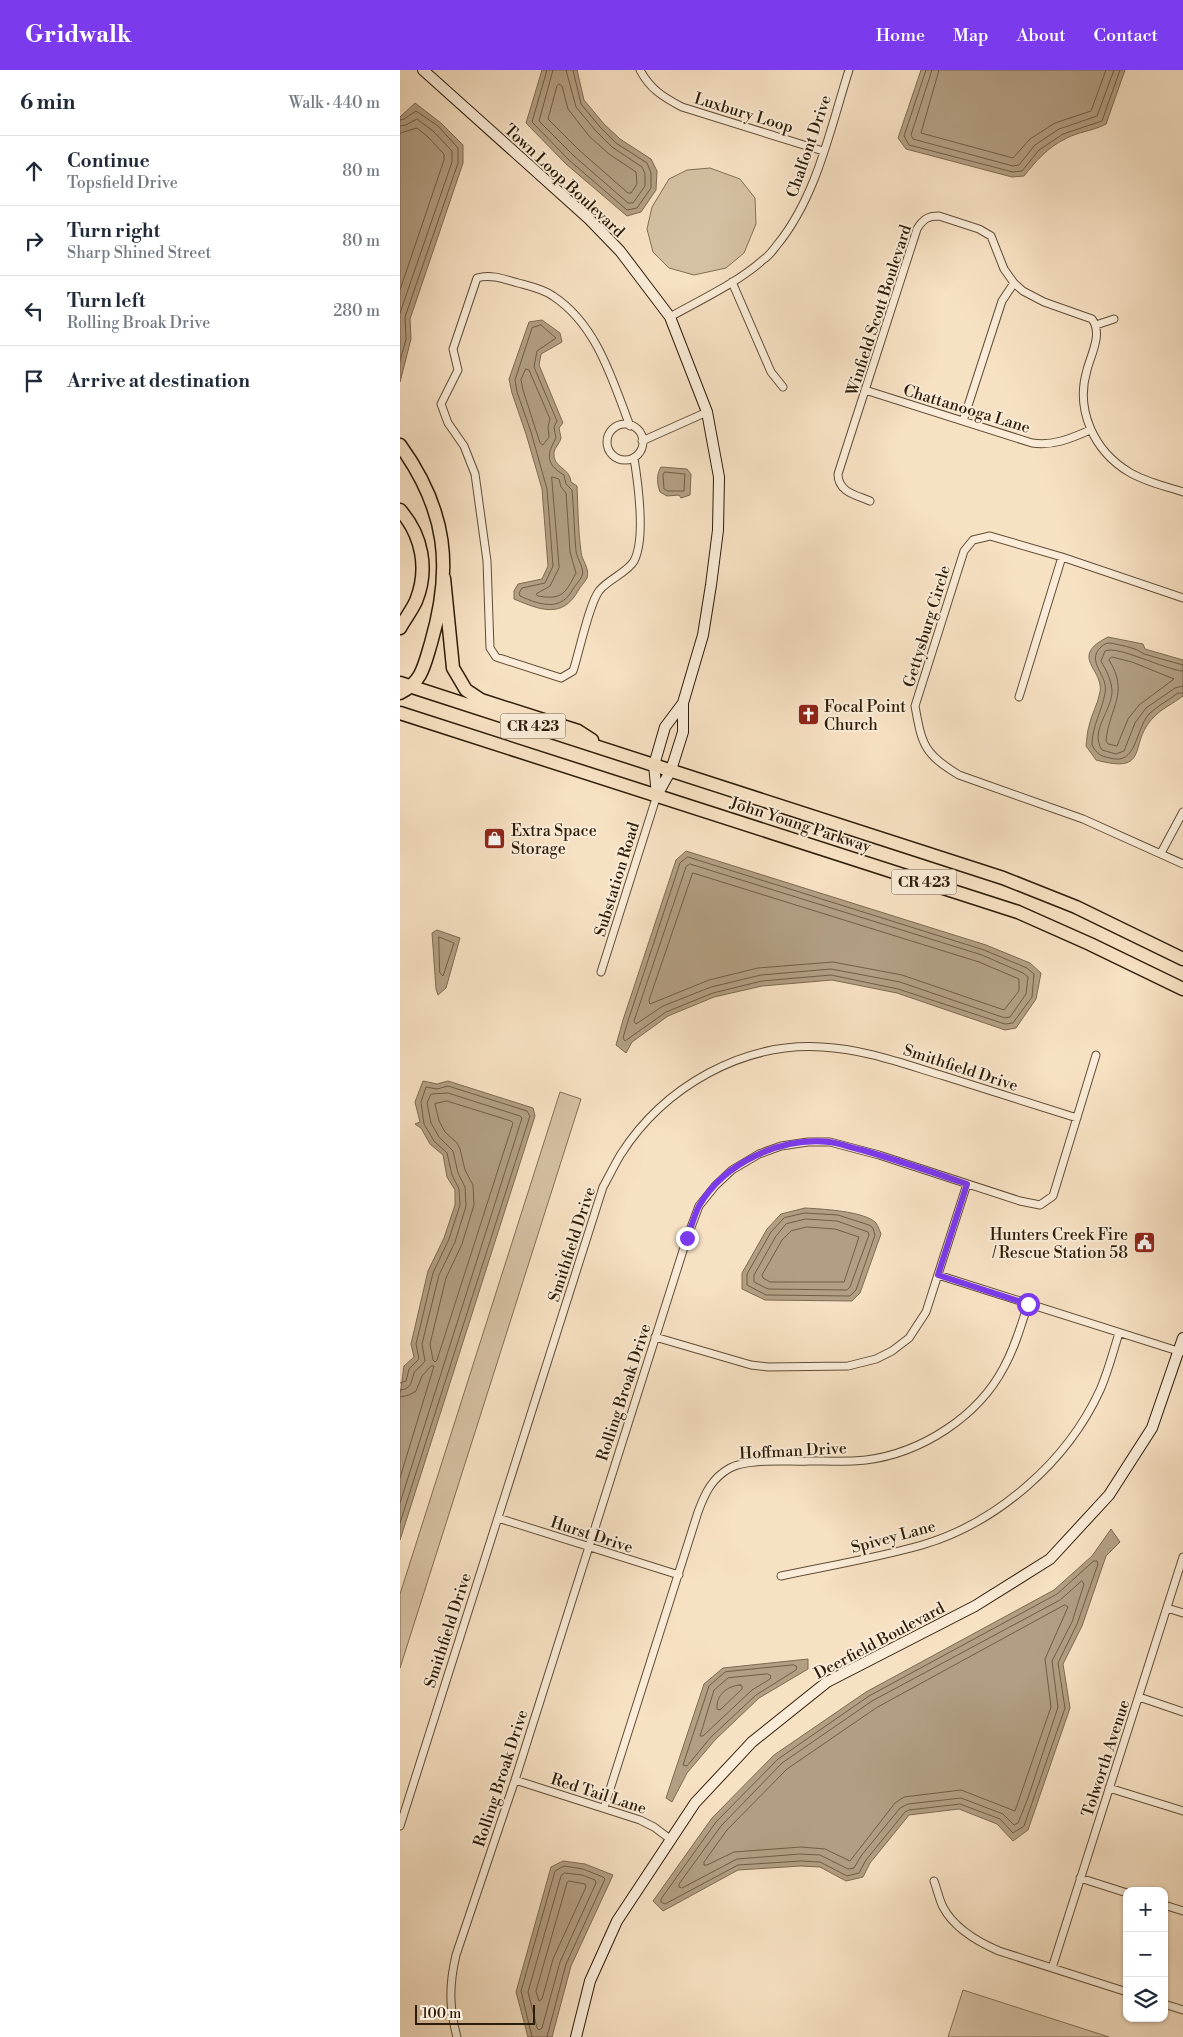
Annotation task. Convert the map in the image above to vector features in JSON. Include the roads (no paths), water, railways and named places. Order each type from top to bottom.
[{"type":"highway","points":[[400,445],[419,473],[435,510],[443,550],[453,668],[466,690],[481,700],[578,731],[612,751]]},
{"type":"highway","points":[[400,510],[414,530],[423,563],[420,589],[415,603],[400,628]]},
{"type":"highway","points":[[400,693],[406,685],[419,678],[424,666],[437,622],[444,578]]},
{"type":"highway","name":"John Young Parkway","points":[[406,685],[1003,878],[1076,907],[1183,959]]},
{"type":"highway","name":"John Young Parkway","points":[[401,714],[1018,912],[1090,944],[1183,990]]},
{"type":"street","name":"Town Loop Boulevard","points":[[423,70],[589,219],[620,251],[670,317],[707,412],[720,477],[718,530],[703,636],[683,703],[683,732],[671,770],[657,795]]},
{"type":"street","name":"Luxbury Loop","points":[[640,70],[647,83],[661,96],[682,107],[823,151]]},
{"type":"street","name":"Chalfont Drive","points":[[670,317],[732,282],[766,259],[786,233],[804,204],[849,70]]},
{"type":"street","name":"Winfield Scott Boulevard","points":[[870,500],[847,491],[838,481],[838,474],[917,229],[926,218],[939,216],[986,232],[995,243],[1004,269],[1014,283],[1033,297],[1086,316],[1096,325]]},
{"type":"street","points":[[630,426],[610,371],[595,342],[576,316],[553,296],[534,287],[487,275],[477,278],[453,349],[458,370],[441,404],[448,423],[464,446],[475,474],[487,561],[490,648],[496,657],[561,678],[572,671],[599,591],[634,562],[640,537],[638,480],[634,458]]},
{"type":"street","points":[[732,282],[771,372],[783,387]]},
{"type":"street","points":[[963,421],[1002,301],[1014,283]]},
{"type":"street","points":[[1114,319],[1096,325],[1097,333],[1083,390],[1084,410],[1090,430],[1112,459],[1129,473],[1183,492]]},
{"type":"street","name":"Chattanooga Lane","points":[[865,390],[1032,443],[1044,444],[1067,440],[1090,430]]},
{"type":"street","points":[[642,441],[707,412]]},
{"type":"street","points":[[618,426],[630,426],[639,431],[642,441],[640,450],[634,458],[628,460],[617,458],[612,455],[607,445],[609,433],[618,426]]},
{"type":"street","name":"Gettysburg Circle","points":[[1183,598],[1062,557],[990,536],[972,540],[964,551],[915,706],[927,751],[941,765],[958,775],[1075,816],[1183,864]]},
{"type":"street","points":[[1020,697],[1062,557]]},
{"type":"street","name":"Town Loop Boulevard","points":[[657,795],[654,765],[665,727],[683,703]]},
{"type":"street","name":"Substation Road","points":[[602,972],[657,795]]},
{"type":"street","points":[[1161,853],[1183,812]]},
{"type":"street","name":"Smithfield Drive","points":[[400,1826],[603,1187],[621,1154],[644,1124],[675,1093],[705,1074],[742,1058],[779,1049],[821,1047],[857,1051],[894,1060],[1077,1118]]},
{"type":"street","points":[[1077,1118],[1096,1055]]},
{"type":"street","name":"Rolling Broak Drive","points":[[457,2037],[452,2018],[450,1980],[456,1955],[515,1780],[655,1337],[699,1206],[715,1186],[732,1170],[759,1154],[781,1146],[808,1142],[830,1142],[879,1155],[1020,1201],[1040,1205],[1053,1196],[1077,1118]]},
{"type":"street","points":[[655,1337],[751,1365],[768,1367],[848,1366],[876,1359],[892,1351],[909,1338],[926,1312],[967,1184]]},
{"type":"street","points":[[938,1275],[1181,1352]]},
{"type":"street","name":"Hoffman Drive","points":[[604,1808],[704,1494],[715,1478],[732,1466],[762,1461],[866,1460],[909,1449],[932,1438],[951,1426],[987,1392],[1003,1369],[1018,1338],[1028,1304]]},
{"type":"street","name":"Spivey Lane","points":[[782,1576],[923,1544],[980,1520],[1008,1501],[1034,1480],[1060,1453],[1079,1427],[1100,1390],[1119,1333]]},
{"type":"street","name":"Deerfield Boulevard","points":[[576,2037],[590,1981],[613,1929],[695,1803],[752,1742],[827,1682],[975,1606],[1050,1559],[1109,1495],[1152,1428],[1181,1352],[1183,1338]]},
{"type":"street","name":"Hurst Drive","points":[[498,1518],[678,1575]]},
{"type":"street","name":"Tolworth Avenue","points":[[1052,1968],[1183,1557]]},
{"type":"street","points":[[1167,1608],[1183,1613]]},
{"type":"street","points":[[1139,1697],[1183,1712]]},
{"type":"street","name":"Red Tail Lane","points":[[515,1780],[640,1820],[654,1827],[670,1839]]},
{"type":"street","points":[[1109,1788],[1183,1811]]},
{"type":"street","points":[[1080,1878],[1123,1892]]},
{"type":"street","points":[[934,1880],[944,1909],[961,1928],[980,1943],[999,1951],[1123,1991]]},
{"type":"street","points":[[1168,1906],[1183,1911]]},
{"type":"street","points":[[1168,2005],[1183,2010]]},
{"type":"water","points":[[542,70],[577,70],[584,100],[604,124],[620,139],[651,159],[657,171],[656,190],[641,212],[627,216],[566,164],[526,123]]},
{"type":"water","points":[[921,70],[1125,70],[1106,124],[1070,137],[1053,146],[1042,155],[1024,176],[1012,177],[906,149],[898,138]]},
{"type":"water","points":[[415,103],[441,123],[463,145],[463,163],[410,319],[411,339],[400,382],[400,117]]},
{"type":"water","points":[[542,320],[560,333],[562,342],[541,354],[539,365],[563,423],[559,428],[561,438],[554,452],[554,457],[558,465],[568,473],[571,482],[577,486],[581,552],[588,574],[572,600],[565,606],[550,610],[541,609],[514,599],[514,591],[518,584],[542,579],[548,566],[542,489],[509,379],[529,322]]},
{"type":"water","points":[[661,467],[687,469],[691,474],[690,495],[681,498],[679,495],[667,496],[660,492],[658,473]]},
{"type":"water","points":[[1108,637],[1143,644],[1145,649],[1183,660],[1183,696],[1154,717],[1141,737],[1136,754],[1132,760],[1125,763],[1113,764],[1096,760],[1086,746],[1090,722],[1100,692],[1100,684],[1090,663],[1090,651],[1096,644]]},
{"type":"water","points":[[686,851],[986,945],[1030,963],[1041,973],[1036,999],[1016,1028],[1005,1030],[897,993],[832,980],[762,986],[714,997],[668,1016],[632,1042],[626,1053],[616,1045],[623,1020],[676,860]]},
{"type":"water","points":[[437,930],[460,938],[446,988],[438,995],[432,933]]},
{"type":"water","points":[[423,1081],[437,1084],[448,1081],[533,1108],[535,1116],[400,1540],[400,1395],[404,1366],[414,1357],[411,1344],[428,1271],[444,1238],[455,1205],[455,1190],[447,1177],[443,1155],[430,1144],[421,1128],[415,1124],[420,1122],[415,1102]]},
{"type":"water","points":[[805,1208],[853,1213],[876,1223],[881,1234],[860,1293],[852,1301],[765,1300],[742,1289],[742,1273],[767,1229],[781,1214]]},
{"type":"water","points":[[1111,1529],[1120,1542],[1106,1556],[1082,1626],[1063,1664],[1070,1708],[1028,1830],[1013,1841],[997,1824],[959,1809],[909,1815],[870,1863],[863,1877],[846,1881],[820,1867],[801,1866],[738,1870],[663,1911],[653,1901],[712,1818],[774,1755],[866,1692],[1054,1590],[1092,1556]]},
{"type":"water","points":[[808,1659],[808,1669],[759,1698],[715,1740],[687,1773],[672,1802],[666,1798],[704,1684],[723,1668]]},
{"type":"water","points":[[563,1861],[585,1864],[613,1875],[571,1966],[552,2037],[528,2037],[516,1992],[551,1867]]},
{"type":"place","name":"Focal Point Church","points":[[808,715]]},
{"type":"place","name":"Extra Space Storage","points":[[495,839]]},
{"type":"place","name":"Hunters Creek Fire / Rescue Station 58","points":[[1144,1243]]}]
